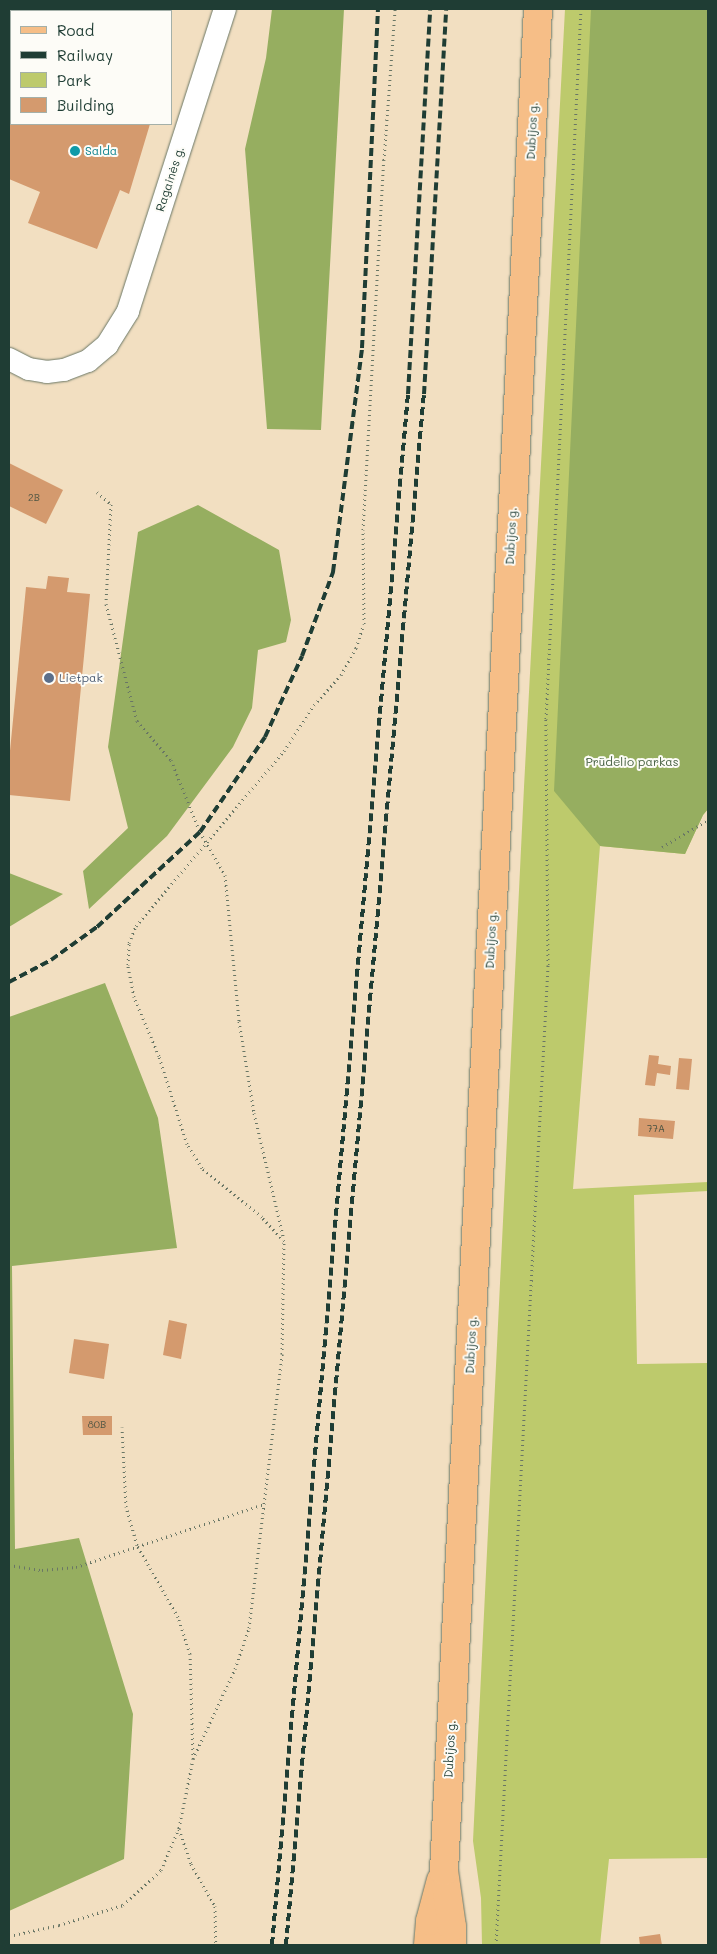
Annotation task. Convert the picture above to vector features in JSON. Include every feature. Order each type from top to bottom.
[{"type":"main road","name":"Dubijos g.","points":[[452,1945],[452,1927],[444,1871],[538,9]]},
{"type":"main road","name":"Dubijos g.","points":[[428,1945],[430,1921],[444,1871]]},
{"type":"street","name":"Ragainės g.","points":[[9,359],[29,369],[47,372],[64,370],[88,361],[107,345],[128,311],[225,9]]},
{"type":"path","points":[[284,1241],[262,1217],[202,1168],[188,1144],[159,1056],[134,997],[128,965],[129,943],[136,926],[284,751],[314,705],[341,675],[356,648],[364,624],[363,530],[384,160],[396,9]]},
{"type":"path","points":[[496,1945],[548,965],[546,719],[582,9]]},
{"type":"path","points":[[97,492],[111,504],[106,604],[137,721],[171,760],[200,832],[225,875],[245,1058],[254,1113],[284,1241],[282,1354],[249,1628],[235,1669],[193,1759]]},
{"type":"path","points":[[662,847],[708,820]]},
{"type":"path","points":[[9,1936],[59,1925],[123,1905],[161,1870],[179,1828],[193,1759],[190,1654],[178,1618],[137,1545],[126,1507],[122,1427]]},
{"type":"path","points":[[9,1565],[42,1570],[76,1567],[264,1504]]},
{"type":"path","points":[[179,1828],[191,1864],[216,1906],[216,1945]]},
{"type":"green space","points":[[272,9],[344,9],[321,430],[267,429],[245,149],[266,58]]},
{"type":"green space","points":[[565,9],[708,9],[708,809],[703,815],[685,854],[600,846],[573,1189],[708,1182],[708,1191],[634,1195],[637,1364],[708,1363],[708,1858],[609,1859],[600,1945],[482,1945],[481,1898],[473,1841],[524,787]]},
{"type":"green space","name":"Prūdelio parkas","points":[[591,9],[708,9],[708,809],[703,815],[685,854],[600,846],[554,791]]},
{"type":"green space","points":[[198,505],[279,550],[291,620],[286,642],[258,650],[252,708],[233,747],[167,836],[89,909],[83,871],[128,828],[108,747],[138,532]]},
{"type":"green space","points":[[9,873],[63,894],[9,927]]},
{"type":"green space","points":[[105,983],[158,1118],[177,1248],[12,1266],[15,1549],[79,1538],[133,1714],[124,1859],[9,1911],[9,1017]]},
{"type":"building","name":"Salda","points":[[9,9],[68,10],[10,10],[10,125],[150,125],[129,194],[120,190],[97,249],[28,223],[40,192],[9,179]]},
{"type":"building","points":[[9,463],[63,490],[46,524],[9,506]]},
{"type":"building","name":"Lietpak","points":[[48,576],[69,578],[67,592],[90,594],[70,801],[9,795],[9,761],[26,587],[46,589]]},
{"type":"building","points":[[649,1055],[659,1056],[658,1064],[671,1066],[670,1075],[657,1073],[655,1086],[645,1085]]},
{"type":"building","points":[[679,1058],[692,1059],[689,1090],[676,1089]]},
{"type":"building","points":[[639,1118],[675,1121],[673,1139],[638,1136]]},
{"type":"building","points":[[169,1320],[187,1324],[181,1359],[163,1355]]},
{"type":"building","points":[[74,1339],[109,1344],[104,1379],[69,1373]]},
{"type":"building","points":[[82,1416],[112,1416],[112,1435],[83,1435]]},
{"type":"building","points":[[660,1934],[662,1945],[640,1945],[639,1937]]},
{"type":"railway","points":[[9,982],[51,960],[97,927],[200,832],[265,737],[302,656],[333,572],[362,348],[378,9]]},
{"type":"railway","points":[[272,1945],[408,394],[430,9]]},
{"type":"railway","points":[[286,1945],[424,394],[446,9]]},
{"type":"place","name":"Salda","points":[[75,151]]},
{"type":"place","name":"Lietpak","points":[[49,678]]}]
